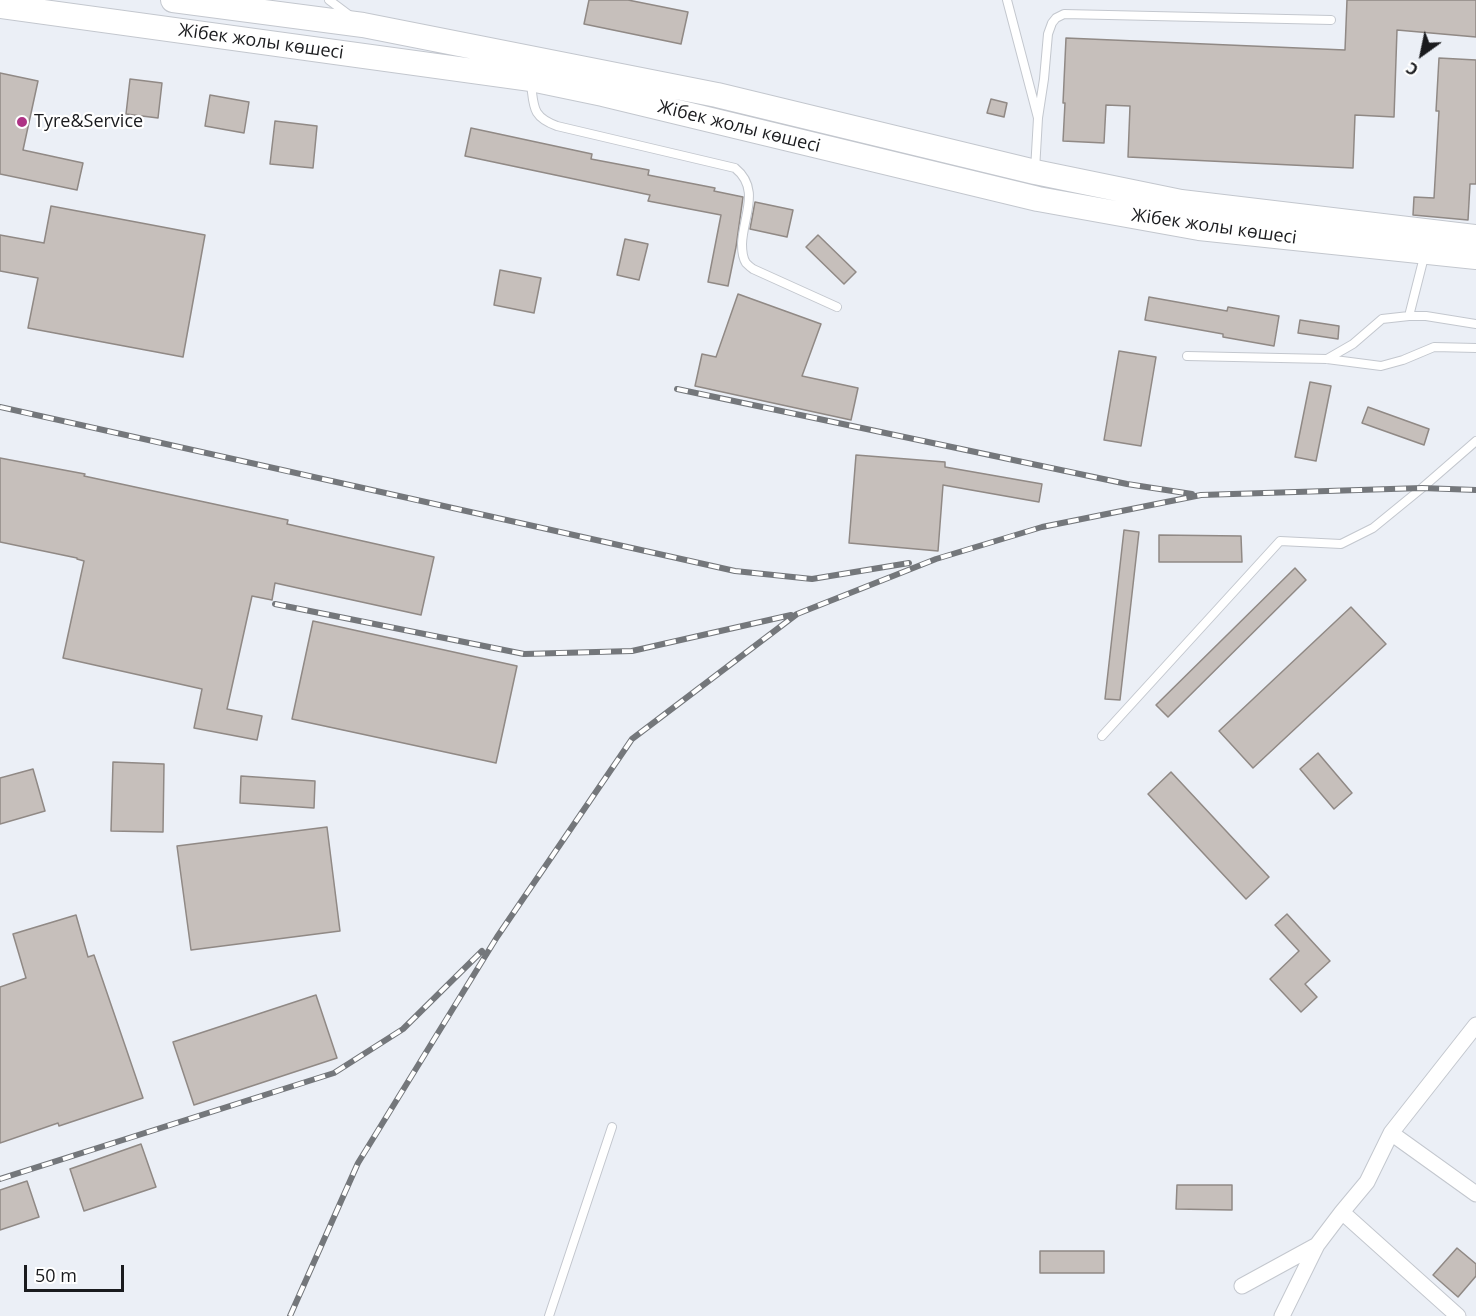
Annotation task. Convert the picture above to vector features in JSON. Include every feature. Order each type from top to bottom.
[{"type":"main road","name":"Жібек жолы көшесі","points":[[189,1],[363,25],[717,95],[1035,172],[1181,202],[1476,237]]},
{"type":"main road","name":"Жібек жолы көшесі","points":[[0,6],[531,79],[603,94],[1038,199],[1199,228],[1476,257]]},
{"type":"street","points":[[1282,1316],[1317,1245],[1367,1182],[1391,1133],[1476,1025]]},
{"type":"street","points":[[1391,1133],[1476,1194]]},
{"type":"street","points":[[1342,1212],[1458,1316]]},
{"type":"street","points":[[1242,1286],[1317,1245]]},
{"type":"lane","points":[[329,0],[363,25]]},
{"type":"lane","points":[[1007,0],[1038,118]]},
{"type":"lane","points":[[1035,172],[1038,118],[1048,34],[1056,18],[1064,14],[1331,20]]},
{"type":"lane","points":[[531,79],[534,108],[537,115],[545,122],[735,168],[748,183],[750,192],[742,239],[742,254],[745,262],[753,269],[837,307]]},
{"type":"lane","points":[[1409,316],[1425,252]]},
{"type":"lane","points":[[1328,359],[1353,344],[1382,319],[1426,316],[1476,324]]},
{"type":"lane","points":[[1187,356],[1328,359],[1381,366],[1434,347],[1476,348]]},
{"type":"lane","points":[[1102,736],[1280,541],[1341,544],[1373,528],[1476,441]]},
{"type":"lane","points":[[549,1316],[612,1126]]},
{"type":"building","points":[[589,0],[628,0],[688,12],[681,44],[584,24]]},
{"type":"building","points":[[1347,0],[1476,0],[1476,37],[1397,30],[1394,117],[1355,115],[1353,168],[1128,157],[1130,106],[1106,105],[1104,143],[1063,141],[1066,38],[1345,50]]},
{"type":"building","points":[[1439,58],[1476,60],[1476,184],[1470,184],[1468,220],[1413,215],[1414,197],[1434,198],[1439,111],[1436,111]]},
{"type":"building","points":[[0,73],[38,81],[23,150],[83,163],[77,190],[0,174]]},
{"type":"building","points":[[130,79],[162,83],[158,118],[126,114]]},
{"type":"building","points":[[210,95],[249,102],[244,133],[205,126]]},
{"type":"building","points":[[991,99],[1007,103],[1004,117],[987,113]]},
{"type":"building","points":[[275,121],[317,126],[313,168],[270,164]]},
{"type":"building","points":[[471,128],[592,154],[591,159],[649,170],[648,175],[715,188],[714,191],[743,197],[728,286],[708,282],[721,215],[648,201],[650,195],[465,156]]},
{"type":"building","points":[[755,202],[793,210],[787,237],[750,229]]},
{"type":"building","points":[[51,206],[205,235],[183,357],[28,328],[38,278],[0,271],[0,235],[44,243]]},
{"type":"building","points":[[818,235],[856,272],[844,284],[806,247]]},
{"type":"building","points":[[625,239],[648,244],[639,280],[617,275]]},
{"type":"building","points":[[500,270],[541,278],[534,313],[494,305]]},
{"type":"building","points":[[738,294],[821,324],[802,376],[858,388],[851,420],[695,386],[702,354],[716,357]]},
{"type":"building","points":[[1149,297],[1227,311],[1228,307],[1279,316],[1274,346],[1145,320]]},
{"type":"building","points":[[1300,320],[1339,326],[1338,339],[1298,333]]},
{"type":"building","points":[[1119,351],[1156,357],[1141,446],[1104,440]]},
{"type":"building","points":[[1310,382],[1331,386],[1316,461],[1295,457]]},
{"type":"building","points":[[1368,407],[1429,429],[1424,445],[1362,423]]},
{"type":"building","points":[[856,455],[945,462],[945,467],[1042,484],[1039,502],[943,485],[938,551],[849,543]]},
{"type":"building","points":[[0,458],[85,474],[84,476],[288,520],[287,524],[434,557],[421,615],[275,583],[272,600],[252,596],[227,709],[262,716],[257,740],[194,728],[202,689],[63,658],[84,561],[0,542]]},
{"type":"building","points":[[1124,530],[1139,532],[1120,700],[1105,699]]},
{"type":"building","points":[[1159,535],[1241,536],[1242,562],[1159,562]]},
{"type":"building","points":[[1295,568],[1306,580],[1168,717],[1156,705]]},
{"type":"building","points":[[1351,607],[1386,644],[1253,768],[1219,731]]},
{"type":"building","points":[[313,621],[517,666],[496,763],[292,719]]},
{"type":"building","points":[[1318,753],[1352,793],[1334,809],[1300,769]]},
{"type":"building","points":[[113,762],[164,764],[163,832],[111,831]]},
{"type":"building","points":[[33,769],[45,811],[0,824],[0,778]]},
{"type":"building","points":[[1171,772],[1269,877],[1246,899],[1148,794]]},
{"type":"building","points":[[241,776],[315,781],[314,808],[240,803]]},
{"type":"building","points":[[327,827],[340,931],[191,950],[177,846]]},
{"type":"building","points":[[1287,914],[1330,961],[1305,984],[1317,997],[1301,1012],[1270,979],[1299,951],[1275,925]]},
{"type":"building","points":[[76,915],[88,957],[94,955],[143,1098],[0,1143],[0,987],[26,978],[13,934]]},
{"type":"building","points":[[316,995],[337,1058],[194,1105],[173,1042]]},
{"type":"building","points":[[141,1144],[156,1187],[84,1211],[70,1169]]},
{"type":"building","points":[[27,1181],[39,1217],[0,1230],[0,1190]]},
{"type":"building","points":[[1177,1185],[1232,1185],[1232,1210],[1176,1209]]},
{"type":"building","points":[[1457,1248],[1476,1264],[1476,1276],[1458,1297],[1433,1275]]},
{"type":"building","points":[[1040,1251],[1104,1251],[1104,1273],[1040,1273]]},
{"type":"railway","points":[[677,389],[1127,484],[1192,494]]},
{"type":"railway","points":[[0,407],[735,571],[812,579],[909,563]]},
{"type":"railway","points":[[290,1316],[358,1163],[497,937],[632,739],[797,614],[936,559],[1042,527],[1201,495],[1422,488],[1476,490]]},
{"type":"railway","points":[[275,604],[524,654],[632,651],[791,615]]},
{"type":"railway","points":[[0,1179],[334,1073],[403,1029],[482,951]]},
{"type":"place","name":"Tyre&Service","points":[[22,122]]}]
